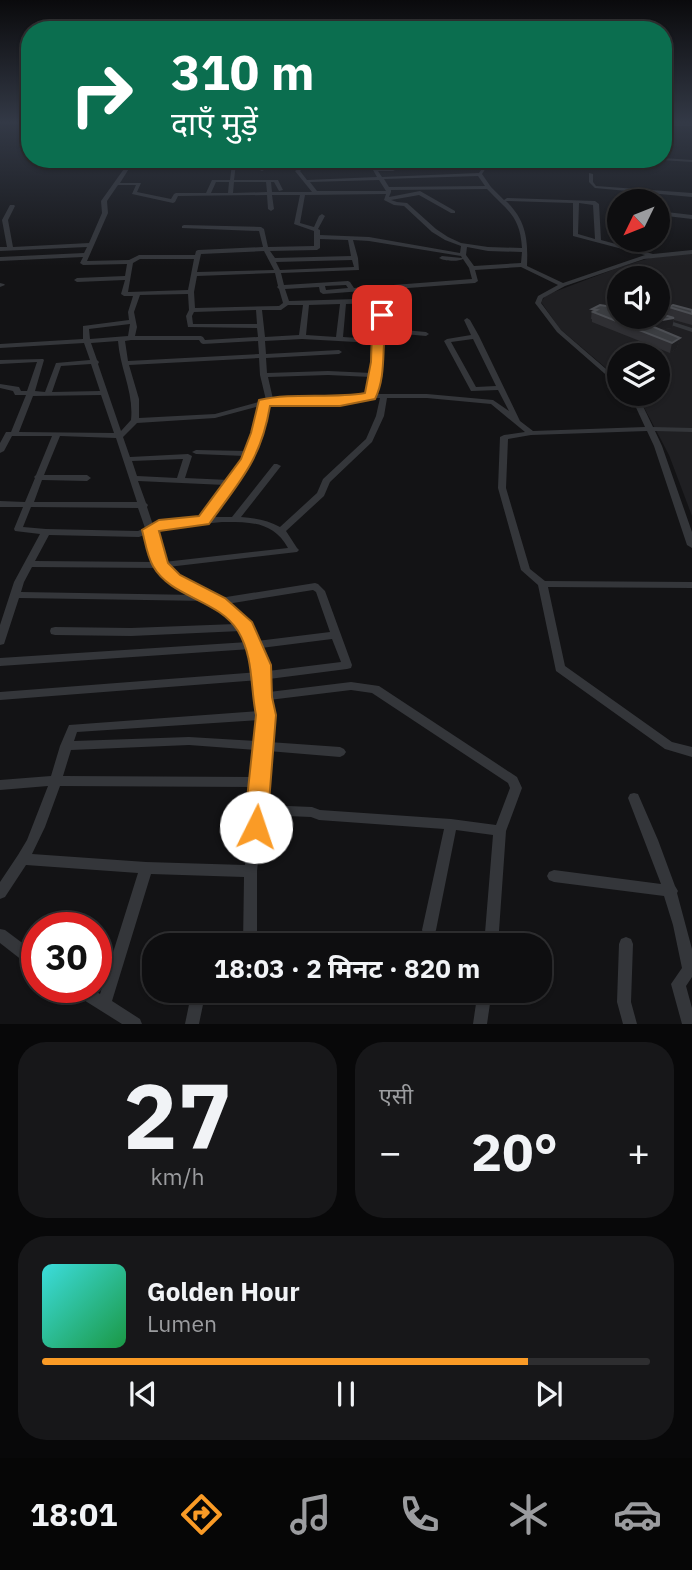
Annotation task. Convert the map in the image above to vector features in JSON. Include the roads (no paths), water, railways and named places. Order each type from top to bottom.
[{"type":"street","points":[[125,171],[104,201],[105,213],[83,263],[130,262],[139,257],[197,257]]},
{"type":"street","points":[[230,195],[233,171]]},
{"type":"street","points":[[297,171],[309,181],[316,193]]},
{"type":"street","points":[[340,171],[340,180]]},
{"type":"street","points":[[376,171],[389,191]]},
{"type":"street","points":[[309,181],[480,174]]},
{"type":"street","points":[[480,174],[488,187],[513,211],[522,229],[526,250],[524,265]]},
{"type":"street","points":[[591,174],[591,182],[596,187],[621,189]]},
{"type":"street","points":[[208,195],[214,181],[276,181],[281,190]]},
{"type":"street","points":[[251,196],[257,181]]},
{"type":"street","points":[[268,181],[271,209]]},
{"type":"street","points":[[117,184],[139,184],[134,193],[173,201],[176,195],[269,196],[488,187]]},
{"type":"street","points":[[386,199],[389,191]]},
{"type":"street","points":[[386,199],[420,193],[453,212]]},
{"type":"street","points":[[670,193],[692,195]]},
{"type":"street","points":[[303,194],[297,224],[316,228]]},
{"type":"street","points":[[386,199],[396,204],[405,204],[434,233],[471,249],[526,250]]},
{"type":"street","points":[[507,200],[596,204],[598,240]]},
{"type":"street","points":[[576,201],[575,235],[653,255]]},
{"type":"street","points":[[10,248],[3,220],[12,206]]},
{"type":"street","points":[[670,214],[692,217]]},
{"type":"street","points":[[260,326],[190,326],[191,292],[198,252],[317,248],[316,228],[322,216]]},
{"type":"street","points":[[184,227],[261,229],[266,249],[275,260],[275,271],[286,303]]},
{"type":"street","points":[[318,237],[350,238],[464,257]]},
{"type":"street","points":[[194,274],[357,269],[350,238]]},
{"type":"street","points":[[0,240],[8,239]]},
{"type":"street","points":[[0,249],[89,245]]},
{"type":"street","points":[[280,287],[348,283],[351,289],[475,281],[472,268],[464,257],[464,246]]},
{"type":"street","points":[[607,373],[559,331],[538,303],[540,297],[563,285],[653,255],[692,252]]},
{"type":"street","points":[[0,259],[85,255]]},
{"type":"street","points":[[442,258],[464,257]]},
{"type":"street","points":[[275,260],[355,258]]},
{"type":"street","points":[[130,262],[124,294],[191,292]]},
{"type":"street","points":[[472,268],[524,265],[563,285]]},
{"type":"street","points":[[77,280],[128,278]]},
{"type":"street","points":[[192,310],[281,308],[286,303],[394,300],[393,287]]},
{"type":"street","points":[[131,338],[131,312],[137,294]]},
{"type":"street","points":[[371,396],[383,301]]},
{"type":"street","points":[[302,337],[306,303]]},
{"type":"street","points":[[339,340],[344,303]]},
{"type":"street","points":[[204,521],[250,454],[267,402],[259,309]]},
{"type":"street","points":[[382,315],[405,315]]},
{"type":"street","points":[[467,320],[520,424]]},
{"type":"street","points":[[133,322],[85,327],[144,505],[160,565],[173,579],[215,600],[245,627],[262,665],[262,697],[266,715],[251,871],[250,933]]},
{"type":"street","points":[[670,323],[692,330]]},
{"type":"street","points":[[378,330],[426,334]]},
{"type":"street","points":[[0,346],[131,338],[201,338],[203,342],[302,337],[377,341]]},
{"type":"street","points":[[475,337],[447,341],[474,389],[501,388]]},
{"type":"street","points":[[0,451],[9,434],[120,436],[135,421],[138,403],[125,363],[121,339]]},
{"type":"street","points":[[125,363],[339,352]]},
{"type":"street","points":[[0,362],[41,360],[15,434]]},
{"type":"street","points":[[48,394],[58,365],[96,362]]},
{"type":"street","points":[[264,375],[374,375]]},
{"type":"street","points":[[0,386],[29,395],[106,393]]},
{"type":"street","points":[[281,531],[321,494],[326,481],[369,440],[380,416],[384,396]]},
{"type":"street","points":[[135,421],[215,416],[267,402],[427,396],[493,402],[531,433]]},
{"type":"street","points":[[639,406],[692,545]]},
{"type":"street","points":[[692,430],[531,433],[504,437],[502,488],[526,570],[543,584],[560,668],[669,746],[692,752]]},
{"type":"street","points":[[28,564],[160,565],[295,550],[281,531],[257,522],[234,520],[159,525],[139,534],[118,535],[18,528],[57,434]]},
{"type":"street","points":[[196,453],[250,454]]},
{"type":"street","points":[[129,459],[188,456],[181,479]]},
{"type":"street","points":[[234,520],[276,467]]},
{"type":"street","points":[[38,477],[87,478]]},
{"type":"street","points":[[134,478],[232,482]]},
{"type":"street","points":[[0,504],[144,505]]},
{"type":"street","points":[[0,641],[5,615],[46,532]]},
{"type":"street","points":[[543,584],[692,585]]},
{"type":"street","points":[[0,696],[262,676],[347,665],[320,591],[315,586],[215,600],[15,595]]},
{"type":"street","points":[[55,631],[131,632],[245,627]]},
{"type":"street","points":[[0,662],[253,645],[337,635]]},
{"type":"street","points":[[262,697],[351,686],[376,689],[513,780],[516,788],[500,831],[492,933]]},
{"type":"street","points":[[0,893],[41,828],[73,728],[266,715]]},
{"type":"street","points":[[66,746],[189,741],[340,752]]},
{"type":"street","points":[[0,785],[56,781],[259,782]]},
{"type":"street","points":[[634,798],[671,891],[683,930],[691,971],[678,984],[689,1024]]},
{"type":"street","points":[[257,810],[452,824],[500,831]]},
{"type":"street","points":[[429,930],[452,824]]},
{"type":"street","points":[[23,859],[146,868],[251,871]]},
{"type":"street","points":[[104,1005],[146,868]]},
{"type":"street","points":[[555,876],[671,891]]},
{"type":"street","points":[[0,935],[21,950]]},
{"type":"street","points":[[626,944],[624,1002],[630,1024]]},
{"type":"street","points":[[101,1003],[135,1024]]},
{"type":"street","points":[[192,1024],[196,1003]]},
{"type":"street","points":[[480,1024],[483,1003]]}]
